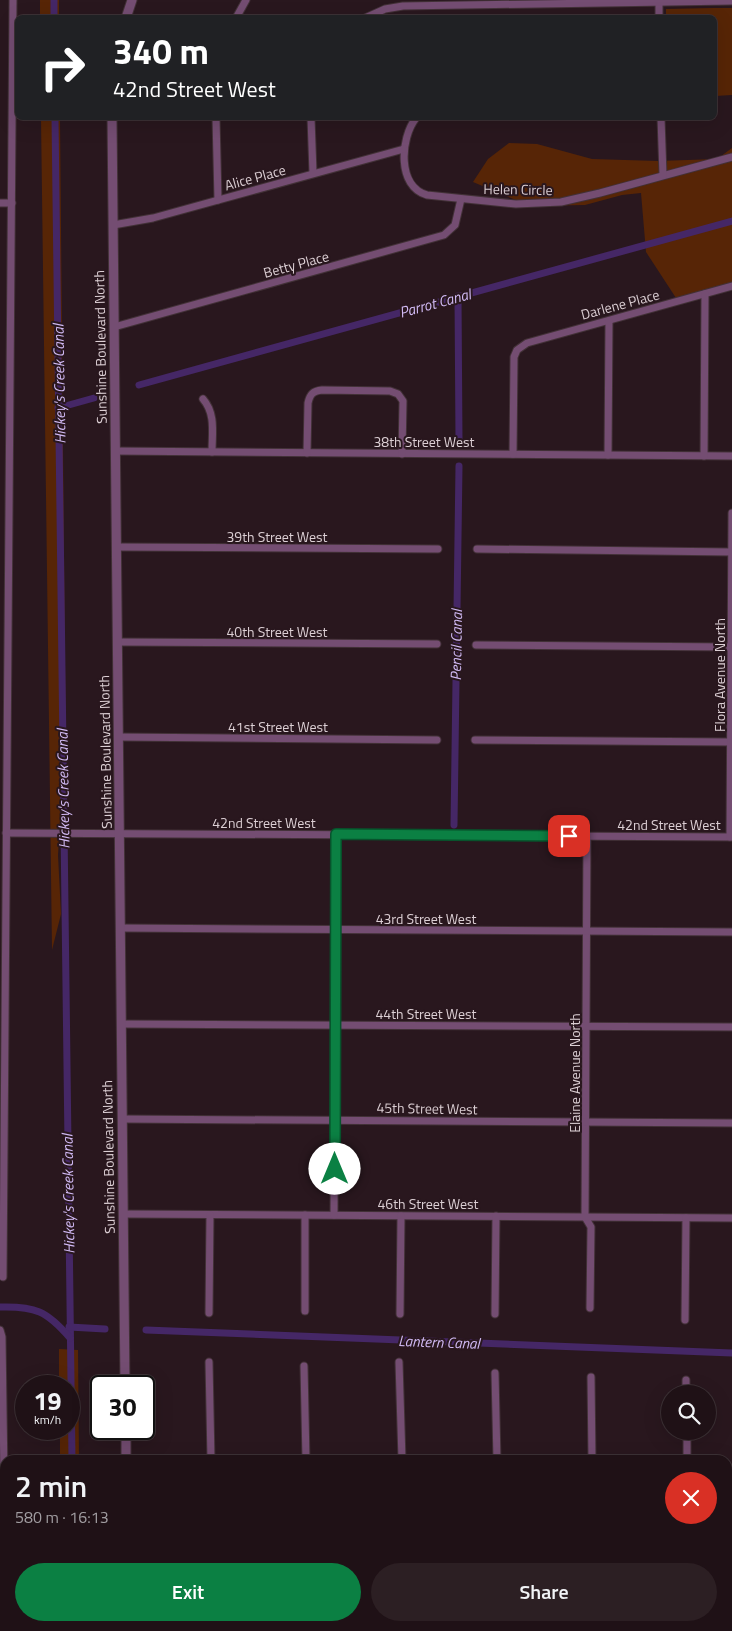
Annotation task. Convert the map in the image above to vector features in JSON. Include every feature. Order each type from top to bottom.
[{"type":"street","points":[[3,1277],[3,973],[9,587],[13,0]]},
{"type":"street","points":[[127,15],[132,0]]},
{"type":"street","points":[[238,15],[246,0]]},
{"type":"street","points":[[660,15],[663,1]]},
{"type":"street","points":[[372,15],[385,9],[415,3],[732,1]]},
{"type":"street","name":"Sunshine Boulevard North","points":[[112,120],[125,1375]]},
{"type":"street","points":[[216,120],[218,200]]},
{"type":"street","points":[[311,120],[313,174]]},
{"type":"street","points":[[404,149],[406,133],[415,120]]},
{"type":"street","points":[[661,120],[663,175]]},
{"type":"street","name":"Alice Place","points":[[113,225],[132,223],[404,149]]},
{"type":"street","name":"Helen Circle","points":[[404,149],[408,180],[412,187],[420,194],[516,204],[560,202],[600,193],[732,156]]},
{"type":"street","name":"Betty Place","points":[[114,327],[444,235],[455,225],[461,199]]},
{"type":"street","points":[[0,203],[12,203]]},
{"type":"street","name":"Darlene Place","points":[[513,454],[514,357],[516,350],[527,343],[732,286]]},
{"type":"street","points":[[704,456],[705,294]]},
{"type":"street","points":[[608,455],[609,321]]},
{"type":"street","points":[[307,453],[308,403],[310,396],[315,391],[322,390],[390,391],[398,394],[403,400],[402,454]]},
{"type":"street","points":[[202,399],[208,405],[212,419],[212,452]]},
{"type":"street","name":"38th Street West","points":[[115,451],[732,456]]},
{"type":"street","name":"Flora Avenue North","points":[[731,837],[732,513]]},
{"type":"street","name":"39th Street West","points":[[116,547],[438,549]]},
{"type":"street","points":[[477,549],[732,552]]},
{"type":"street","points":[[0,587],[9,587]]},
{"type":"street","name":"40th Street West","points":[[117,642],[437,644]]},
{"type":"street","points":[[476,644],[732,647]]},
{"type":"street","name":"41st Street West","points":[[118,738],[437,740]]},
{"type":"street","points":[[475,740],[731,742]]},
{"type":"street","name":"42nd Street West","points":[[6,833],[731,837]]},
{"type":"street","points":[[334,1215],[336,834]]},
{"type":"street","name":"Elaine Avenue North","points":[[587,836],[585,1218],[591,1228],[590,1308]]},
{"type":"street","name":"43rd Street West","points":[[120,928],[732,932]]},
{"type":"street","name":"44th Street West","points":[[121,1024],[732,1027]]},
{"type":"street","name":"45th Street West","points":[[122,1119],[732,1123]]},
{"type":"street","name":"46th Street West","points":[[123,1214],[732,1218]]},
{"type":"street","points":[[209,1313],[210,1215]]},
{"type":"street","points":[[305,1215],[305,1311]]},
{"type":"street","points":[[400,1314],[401,1216]]},
{"type":"street","points":[[495,1314],[496,1216]]},
{"type":"street","points":[[685,1320],[686,1218]]},
{"type":"street","points":[[0,1330],[2,1337],[4,1455]]},
{"type":"street","points":[[209,1362],[211,1455]]},
{"type":"street","points":[[399,1362],[402,1455]]},
{"type":"street","points":[[304,1366],[306,1455]]},
{"type":"street","points":[[495,1372],[497,1455]]},
{"type":"street","points":[[591,1377],[592,1455]]},
{"type":"street","points":[[686,1380],[686,1385]]},
{"type":"street","points":[[126,1440],[126,1455]]},
{"type":"street","points":[[687,1440],[687,1455]]},
{"type":"shaded area","points":[[40,0],[59,0],[59,15],[40,15]]},
{"type":"shaded area","points":[[732,8],[732,95],[717,96],[717,15],[666,15],[666,9]]},
{"type":"shaded area","points":[[41,120],[60,120],[66,772],[63,778],[58,855],[61,914],[52,950]]},
{"type":"shaded area","points":[[509,143],[537,144],[592,159],[658,161],[717,159],[732,148],[732,285],[678,301],[646,252],[641,193],[622,195],[585,205],[530,206],[473,182],[488,159]]},
{"type":"shaded area","points":[[59,1349],[78,1350],[78,1375],[59,1375]]},
{"type":"shaded area","points":[[60,1440],[79,1440],[79,1455],[60,1455]]},
{"type":"waterway","name":"Hickey's Creek Canal","points":[[54,0],[54,15]]},
{"type":"waterway","name":"Hickey's Creek Canal","points":[[55,120],[72,1455]]},
{"type":"waterway","name":"Parrot Canal","points":[[139,385],[732,221]]},
{"type":"waterway","name":"Pencil Canal","points":[[458,296],[459,441]]},
{"type":"waterway","name":"Parrot Canal","points":[[58,408],[94,398]]},
{"type":"waterway","name":"Pencil Canal","points":[[454,825],[459,466]]},
{"type":"waterway","points":[[0,1307],[31,1309],[40,1312],[54,1322],[70,1338]]},
{"type":"waterway","name":"Lantern Canal","points":[[69,1327],[105,1329]]},
{"type":"waterway","name":"Lantern Canal","points":[[146,1330],[732,1353]]},
{"type":"route","points":[[335,1169],[336,834],[569,836]]}]
